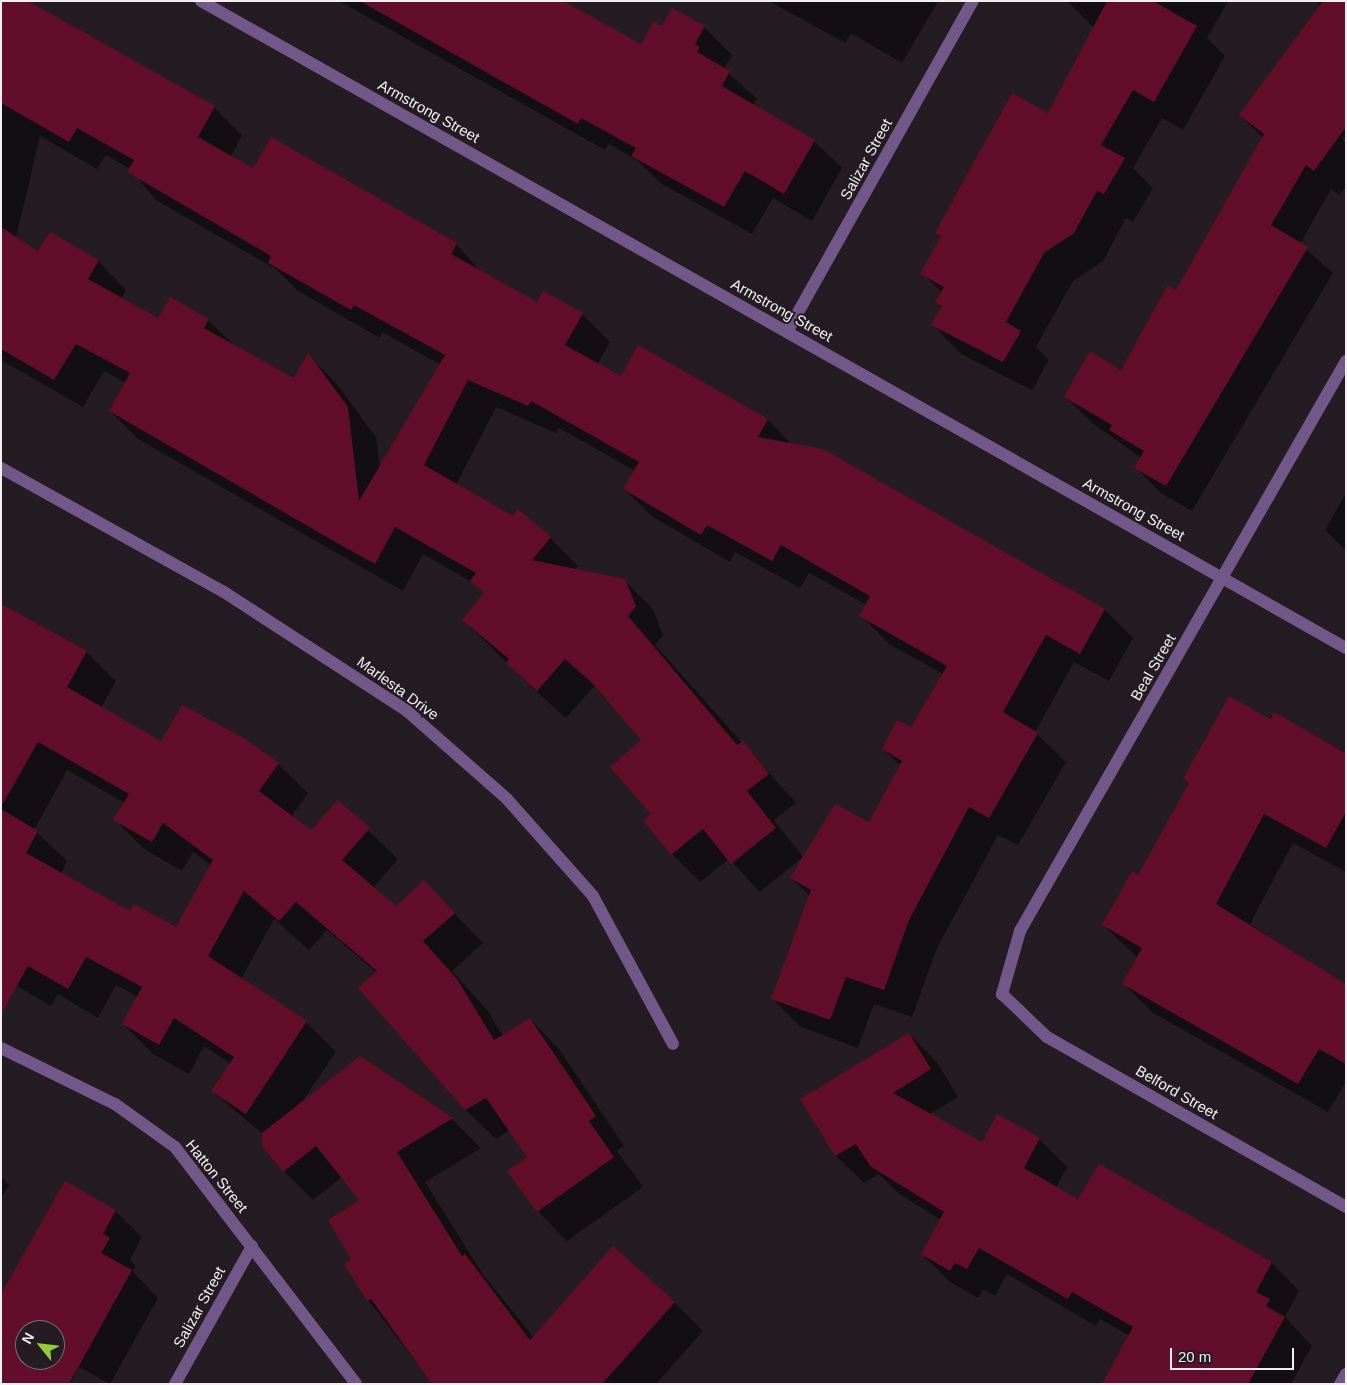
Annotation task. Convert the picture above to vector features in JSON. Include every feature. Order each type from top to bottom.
[{"type":"street","name":"Armstrong Street","points":[[201,1],[1346,648]]},
{"type":"street","name":"Salizar Street","points":[[787,332],[973,1]]},
{"type":"street","name":"Beal Street","points":[[1002,994],[1020,931],[1346,361]]},
{"type":"street","name":"Marlesta Drive","points":[[1,468],[224,592],[407,711],[507,798],[592,896],[674,1044]]},
{"type":"street","name":"Belford Street","points":[[1002,994],[1047,1037],[1346,1207]]},
{"type":"street","name":"Hatton Street","points":[[1,1048],[115,1104],[175,1147],[356,1384]]},
{"type":"street","name":"Salizar Street","points":[[175,1384],[252,1246]]},
{"type":"street","points":[[1340,1384],[1346,1374]]},
{"type":"building","points":[[1,1],[28,1],[215,106],[198,137],[253,168],[271,137],[457,243],[451,254],[537,302],[543,291],[583,313],[565,345],[621,376],[638,345],[768,419],[758,437],[823,449],[1105,609],[1080,654],[1046,635],[1003,712],[1038,733],[989,818],[969,807],[909,920],[884,990],[846,977],[830,1020],[771,999],[811,890],[790,878],[835,804],[869,822],[902,761],[882,749],[897,720],[911,727],[947,666],[859,616],[870,596],[781,545],[772,561],[707,525],[701,535],[623,489],[639,462],[531,401],[528,406],[468,380],[424,465],[513,516],[518,509],[551,537],[532,560],[625,579],[636,606],[628,616],[737,745],[743,741],[769,774],[747,791],[776,828],[731,864],[703,829],[671,855],[643,820],[651,814],[610,767],[641,740],[592,683],[565,659],[537,691],[506,663],[509,659],[462,620],[484,593],[470,581],[476,573],[395,527],[375,564],[337,543],[109,411],[130,373],[76,344],[54,380],[1,349],[1,227],[38,251],[50,232],[99,260],[88,279],[158,318],[170,297],[209,319],[204,328],[294,378],[308,353],[348,407],[359,501],[445,355],[354,305],[351,310],[268,263],[271,256],[127,172],[134,160],[77,128],[69,142],[1,103]]},
{"type":"building","points":[[360,1],[564,1],[641,44],[654,21],[662,26],[672,8],[705,26],[695,44],[700,47],[697,52],[730,71],[722,86],[815,140],[784,194],[745,171],[724,207],[631,156],[636,148],[581,118],[578,124]]},
{"type":"building","points":[[1107,1],[1153,1],[1197,26],[1154,102],[1133,90],[1101,145],[1125,158],[1104,194],[1097,191],[1074,233],[1044,253],[1006,322],[1021,331],[1003,362],[931,325],[942,306],[935,302],[944,287],[920,274],[941,236],[935,233],[1012,93],[1048,113]]},
{"type":"building","points":[[1323,1],[1346,1],[1346,127],[1314,171],[1306,165],[1271,225],[1308,247],[1166,486],[1134,468],[1144,451],[1109,430],[1112,425],[1064,397],[1090,351],[1121,370],[1168,285],[1176,290],[1264,134],[1239,115]]},
{"type":"building","points":[[1,604],[87,651],[67,687],[161,741],[182,705],[244,738],[279,763],[259,791],[311,830],[338,800],[370,828],[342,860],[396,906],[424,880],[455,913],[423,941],[457,979],[494,1040],[530,1018],[596,1116],[589,1121],[614,1157],[537,1212],[507,1171],[527,1157],[486,1098],[465,1110],[358,988],[377,971],[296,902],[279,921],[244,891],[208,956],[307,1021],[246,1114],[211,1091],[234,1057],[174,1018],[159,1045],[122,1024],[142,987],[86,957],[68,989],[28,966],[1,1014],[1,809],[38,831],[26,853],[130,911],[134,904],[176,927],[213,860],[163,823],[152,842],[113,820],[129,794],[38,742],[1,807]]},
{"type":"building","points":[[1229,696],[1270,719],[1274,712],[1346,753],[1346,812],[1326,848],[1264,814],[1216,904],[1346,984],[1346,1064],[1319,1049],[1298,1084],[1122,984],[1142,948],[1102,925],[1132,871],[1138,875],[1189,783],[1183,779]]},
{"type":"building","points":[[909,1033],[931,1069],[893,1093],[982,1142],[997,1114],[1040,1138],[1024,1168],[1078,1199],[1099,1164],[1272,1262],[1256,1292],[1270,1299],[1266,1306],[1285,1317],[1248,1384],[1102,1384],[1133,1327],[1072,1292],[1068,1299],[979,1248],[967,1269],[955,1263],[950,1271],[921,1254],[944,1212],[870,1166],[856,1144],[835,1156],[800,1099]]},
{"type":"building","points":[[360,1056],[453,1118],[397,1152],[462,1256],[465,1254],[530,1340],[613,1246],[675,1302],[602,1384],[432,1384],[371,1299],[367,1301],[344,1264],[351,1259],[328,1220],[359,1200],[316,1146],[283,1172],[262,1146],[262,1133]]},
{"type":"building","points":[[65,1181],[116,1210],[103,1234],[110,1238],[101,1253],[132,1270],[69,1384],[1,1384],[1,1294]]}]
